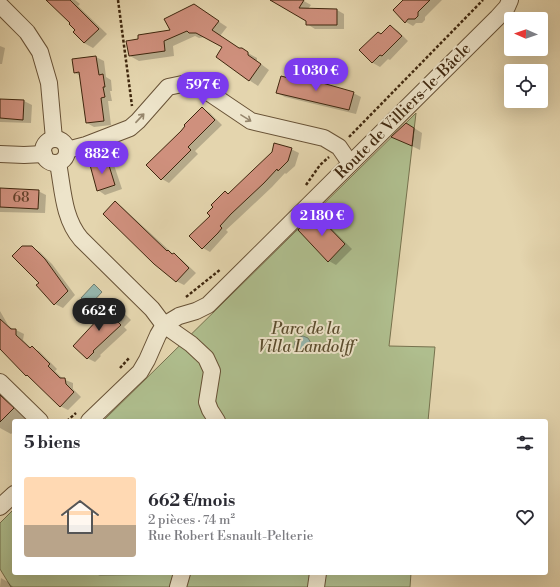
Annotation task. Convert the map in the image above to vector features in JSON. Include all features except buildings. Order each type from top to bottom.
[{"type":"street","name":"Route de Villiers-le-Bâcle","points":[[164,325],[179,316],[196,311],[208,304],[498,17],[507,7],[510,0]]},
{"type":"street","points":[[0,6],[27,32],[40,52],[49,83],[54,139]]},
{"type":"street","points":[[67,150],[86,145],[130,128],[168,87],[187,83],[202,88],[251,121],[324,138],[339,147],[350,163]]},
{"type":"street","points":[[54,139],[60,140],[64,143],[67,150],[64,160],[50,162],[44,154],[44,146],[47,142],[54,139]]},
{"type":"street","points":[[0,154],[44,154]]},
{"type":"street","points":[[58,162],[68,218],[74,231],[152,309],[164,325],[191,344],[206,358],[212,371],[208,402],[210,410],[216,419]]},
{"type":"street","points":[[83,416],[140,372],[158,334],[164,325]]},
{"type":"street","points":[[0,382],[38,419]]},
{"type":"street","points":[[0,507],[12,496]]},
{"type":"street","points":[[178,587],[181,575]]},
{"type":"street","points":[[316,587],[318,575]]},
{"type":"path","points":[[118,0],[133,113],[138,121]]},
{"type":"path","points":[[347,139],[483,0]]},
{"type":"path","points":[[302,190],[320,165],[331,154]]},
{"type":"path","points":[[182,300],[191,295],[226,265]]},
{"type":"path","points":[[120,368],[133,353]]},
{"type":"path","points":[[73,419],[83,416]]},
{"type":"green space","name":"Parc de la Villa Landolff","points":[[416,113],[389,346],[435,347],[428,419],[105,419]]},
{"type":"green space","points":[[12,511],[12,575],[411,575],[410,587],[11,587],[0,569],[0,523]]},
{"type":"water","points":[[94,284],[102,292],[89,306],[81,298]]},
{"type":"water","points":[[303,336],[308,338],[311,343],[310,349],[302,352],[294,348],[296,340]]}]
